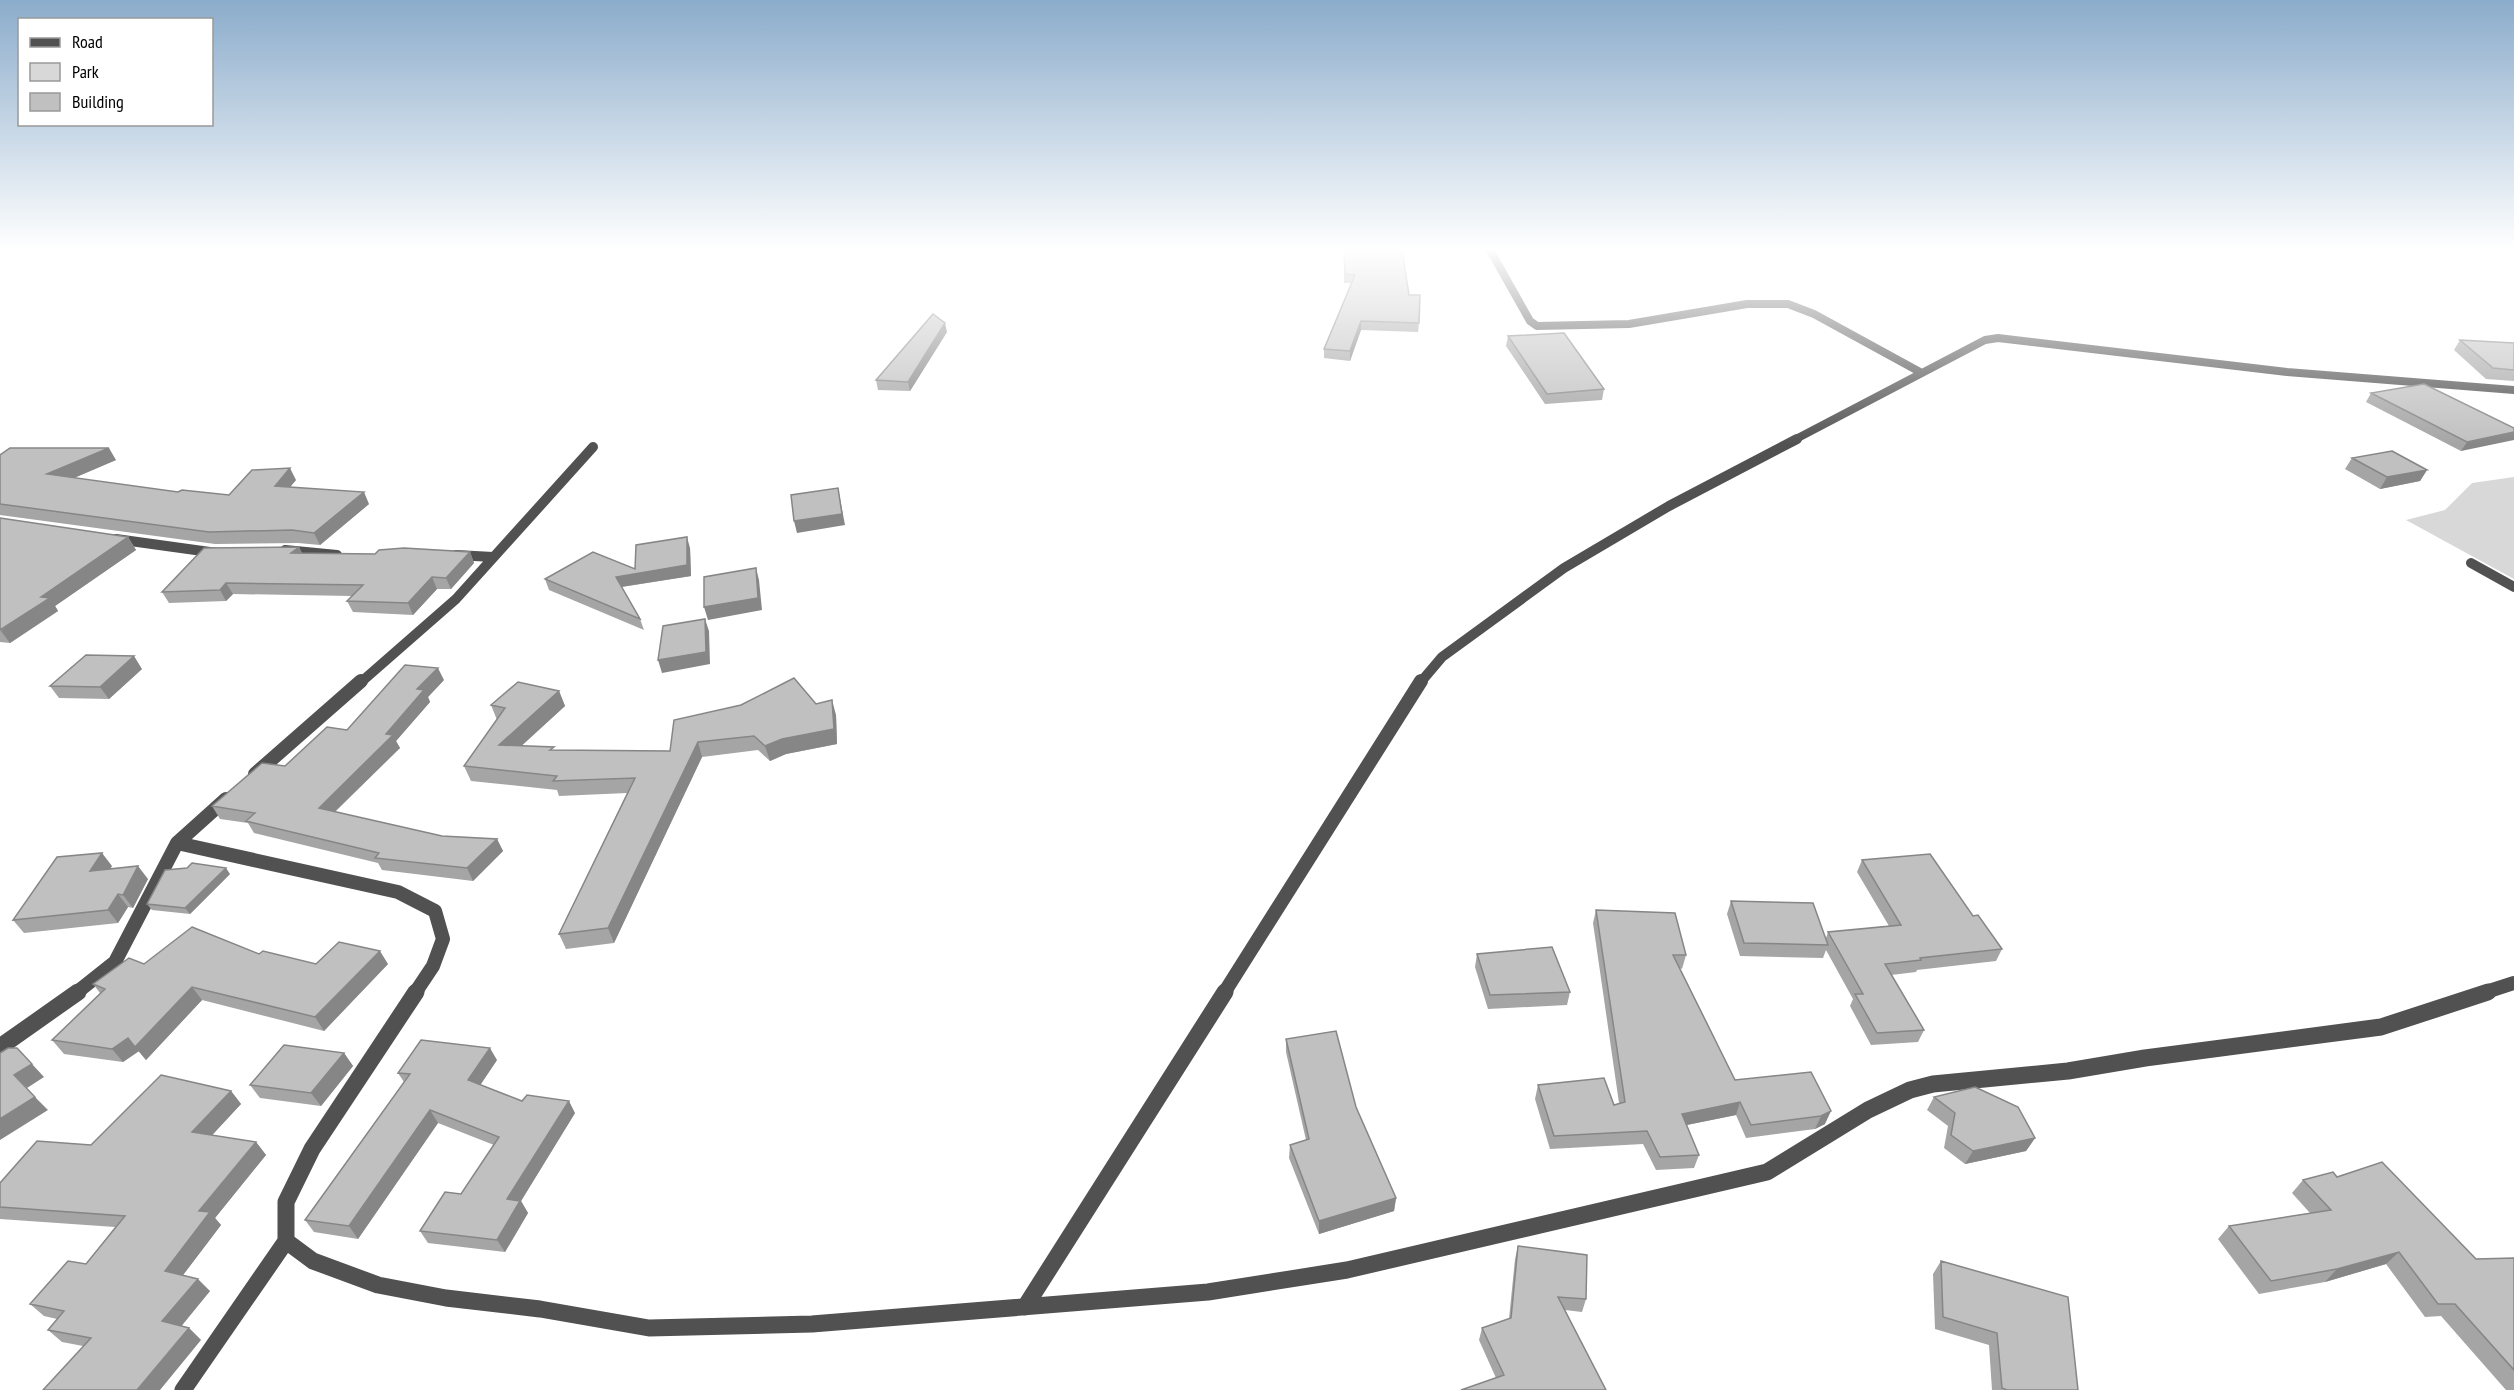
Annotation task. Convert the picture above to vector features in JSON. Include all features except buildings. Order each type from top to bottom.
[{"type":"street","points":[[1527,315],[1537,326],[1629,324],[1680,315]]},
{"type":"street","points":[[1817,315],[1920,372]]},
{"type":"street","points":[[1025,1307],[1425,675],[1442,657],[1564,568],[1669,506],[1920,372],[1975,343],[1998,338],[2287,372],[2514,390]]},
{"type":"street","points":[[0,1047],[99,977],[115,962],[177,843],[446,608],[593,447]]},
{"type":"street","points":[[102,537],[199,552],[232,552]]},
{"type":"street","points":[[275,550],[352,556]]},
{"type":"street","points":[[441,554],[494,557]]},
{"type":"street","points":[[2470,563],[2514,587]]},
{"type":"street","points":[[177,843],[398,892],[435,911],[443,939],[433,966],[312,1149],[286,1202],[286,1241],[183,1390]]},
{"type":"street","points":[[286,1241],[313,1261],[378,1285],[446,1298],[540,1309],[649,1328],[812,1324],[1208,1293],[1347,1270],[1767,1172],[1798,1156],[1883,1100],[1906,1089],[1933,1084],[2106,1067],[2145,1058],[2381,1027],[2514,983]]},
{"type":"green space","points":[[2514,477],[2514,579],[2406,520],[2445,510],[2472,483]]}]
